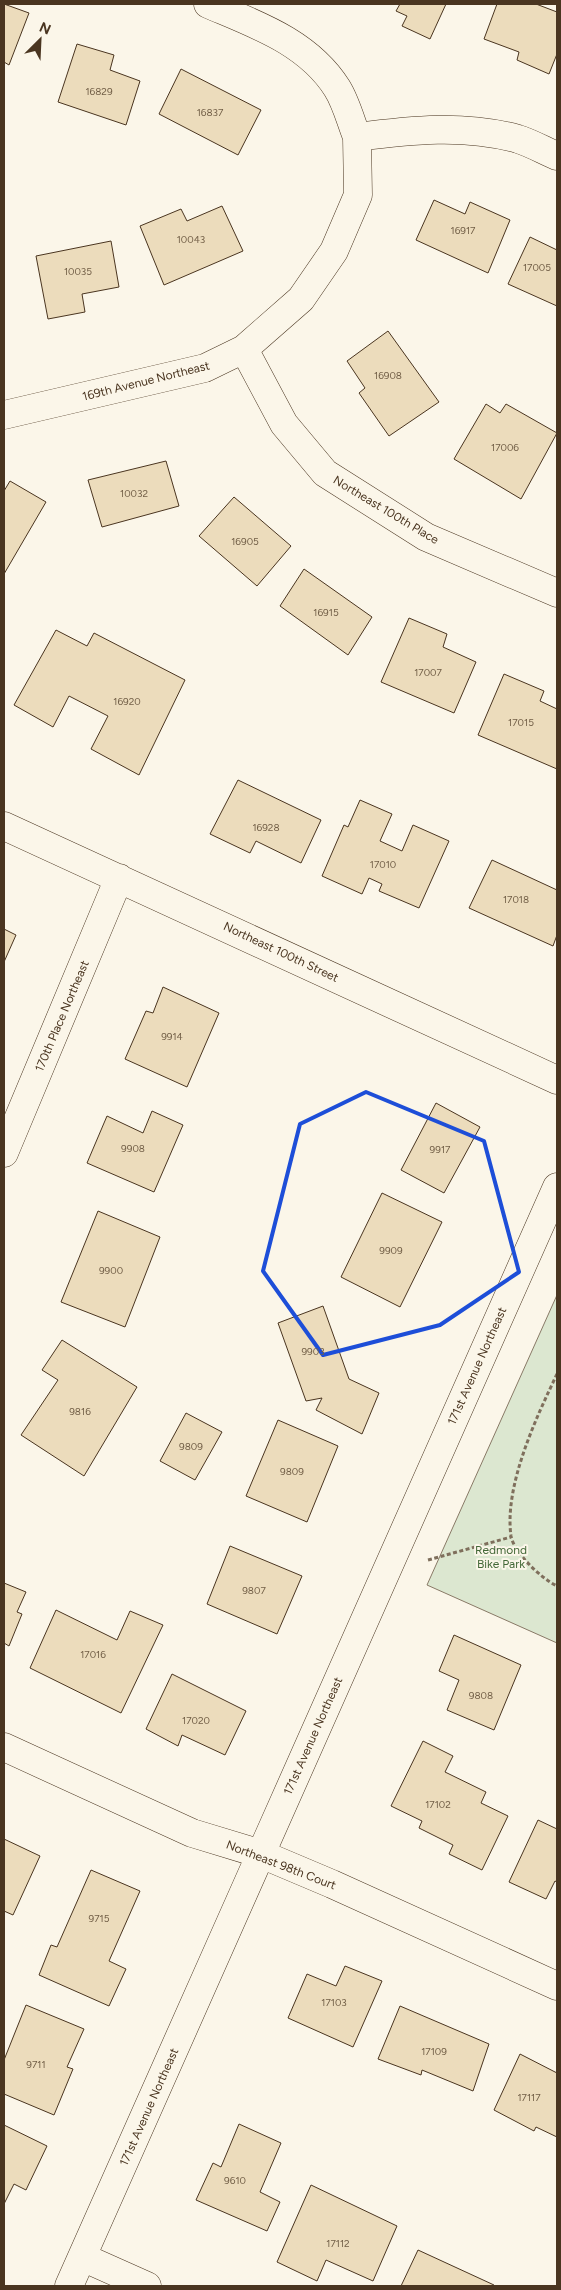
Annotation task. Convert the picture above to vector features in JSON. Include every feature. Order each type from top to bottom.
[{"type":"street","points":[[208,4],[267,28],[308,54],[337,88],[357,137],[426,129],[470,130],[519,139],[557,156]]},
{"type":"street","name":"169th Avenue Northeast","points":[[4,415],[205,368],[244,349],[300,299],[334,251],[358,195],[357,137]]},
{"type":"street","name":"Northeast 100th Place","points":[[244,349],[284,424],[325,473],[426,537],[557,593]]},
{"type":"street","name":"Northeast 100th Street","points":[[4,826],[557,1080]]},
{"type":"street","name":"170th Place Northeast","points":[[4,1153],[119,878]]},
{"type":"street","name":"171st Avenue Northeast","points":[[69,2286],[557,1187]]},
{"type":"street","name":"Northeast 98th Court","points":[[4,1747],[192,1833],[261,1854],[332,1884],[557,1986]]},
{"type":"street","points":[[82,2257],[146,2286]]},
{"type":"path","points":[[557,1374],[518,1466],[511,1538],[526,1562],[557,1586]]},
{"type":"path","points":[[428,1560],[511,1538]]},
{"type":"highlighted area","points":[[366,1092],[484,1141],[519,1272],[440,1325],[323,1355],[263,1271],[300,1124]]},
{"type":"green space","name":"Redmond Bike Park","points":[[557,1295],[557,1643],[427,1585]]},
{"type":"building","points":[[4,4],[29,13],[9,65],[4,62]]},
{"type":"building","points":[[400,4],[446,4],[430,39],[402,26],[407,16],[396,11]]},
{"type":"building","points":[[497,4],[536,4],[557,12],[557,54],[549,74],[517,60],[519,52],[484,39]]},
{"type":"building","points":[[77,44],[114,55],[110,70],[140,81],[126,125],[58,102]]},
{"type":"building","points":[[181,69],[261,110],[238,155],[159,114]]},
{"type":"building","points":[[434,200],[465,214],[470,202],[510,220],[488,273],[416,240]]},
{"type":"building","points":[[222,206],[243,251],[164,285],[140,226],[181,209],[187,221]]},
{"type":"building","points":[[530,237],[557,250],[557,306],[508,284]]},
{"type":"building","points":[[111,241],[119,287],[82,294],[85,312],[48,319],[36,256]]},
{"type":"building","points":[[388,331],[439,402],[389,436],[359,393],[365,388],[347,361]]},
{"type":"building","points":[[486,404],[500,413],[506,404],[557,433],[521,499],[454,459]]},
{"type":"building","points":[[166,461],[179,506],[102,527],[88,480]]},
{"type":"building","points":[[10,481],[46,502],[4,574],[4,491]]},
{"type":"building","points":[[234,497],[291,546],[257,586],[199,536]]},
{"type":"building","points":[[304,569],[372,617],[348,655],[280,606]]},
{"type":"building","points":[[409,618],[447,634],[443,647],[476,662],[454,713],[381,682]]},
{"type":"building","points":[[56,630],[87,646],[94,633],[185,680],[139,775],[91,749],[108,716],[69,696],[53,727],[14,705]]},
{"type":"building","points":[[504,674],[544,691],[540,701],[557,709],[557,769],[478,735]]},
{"type":"building","points":[[238,780],[321,820],[301,863],[256,841],[250,853],[210,834]]},
{"type":"building","points":[[360,800],[392,814],[380,841],[402,851],[413,825],[449,841],[419,908],[379,891],[382,884],[369,878],[362,894],[322,876],[344,825],[348,827]]},
{"type":"building","points":[[492,860],[557,890],[557,935],[553,946],[469,908]]},
{"type":"building","points":[[4,929],[16,935],[4,962]]},
{"type":"building","points":[[163,987],[219,1013],[187,1087],[125,1059],[146,1011],[153,1013]]},
{"type":"building","points":[[436,1103],[480,1127],[444,1193],[401,1170]]},
{"type":"building","points":[[152,1111],[183,1125],[154,1192],[87,1163],[107,1116],[143,1133]]},
{"type":"building","points":[[382,1193],[442,1222],[400,1307],[341,1277]]},
{"type":"building","points":[[98,1211],[160,1237],[125,1327],[61,1302]]},
{"type":"building","points":[[323,1306],[349,1379],[379,1393],[362,1434],[316,1410],[322,1398],[306,1401],[278,1323]]},
{"type":"building","points":[[62,1340],[137,1387],[84,1476],[21,1435],[58,1380],[42,1370]]},
{"type":"building","points":[[186,1413],[222,1432],[195,1480],[160,1461]]},
{"type":"building","points":[[278,1420],[338,1446],[307,1522],[246,1496]]},
{"type":"building","points":[[230,1546],[302,1576],[277,1634],[207,1604]]},
{"type":"building","points":[[4,1583],[26,1592],[17,1612],[22,1614],[9,1646],[4,1643]]},
{"type":"building","points":[[56,1610],[117,1640],[130,1611],[163,1625],[121,1713],[30,1668]]},
{"type":"building","points":[[454,1635],[521,1665],[494,1730],[447,1710],[459,1680],[439,1671]]},
{"type":"building","points":[[172,1674],[246,1711],[225,1755],[182,1735],[178,1746],[146,1729]]},
{"type":"building","points":[[423,1741],[453,1756],[445,1772],[486,1792],[481,1803],[508,1816],[482,1870],[449,1854],[453,1845],[419,1828],[422,1821],[391,1806]]},
{"type":"building","points":[[538,1820],[557,1829],[557,1882],[555,1881],[546,1899],[509,1882]]},
{"type":"building","points":[[4,1839],[40,1856],[13,1915],[4,1911]]},
{"type":"building","points":[[91,1870],[140,1891],[109,1961],[126,1969],[109,2006],[39,1975],[51,1945],[57,1947]]},
{"type":"building","points":[[345,1966],[382,1981],[353,2047],[288,2018],[307,1974],[336,1986]]},
{"type":"building","points":[[26,2005],[84,2029],[67,2067],[73,2069],[54,2115],[4,2094],[4,2060]]},
{"type":"building","points":[[400,2006],[489,2044],[473,2091],[422,2070],[421,2075],[378,2059]]},
{"type":"building","points":[[520,2054],[557,2073],[557,2137],[536,2127],[534,2131],[494,2110]]},
{"type":"building","points":[[239,2124],[281,2143],[260,2192],[280,2202],[267,2231],[196,2200],[213,2163],[221,2167]]},
{"type":"building","points":[[4,2125],[47,2146],[26,2190],[14,2184],[4,2204]]},
{"type":"building","points":[[311,2185],[397,2226],[373,2281],[326,2260],[317,2281],[277,2262]]},
{"type":"building","points":[[418,2250],[494,2285],[494,2286],[401,2286]]}]
